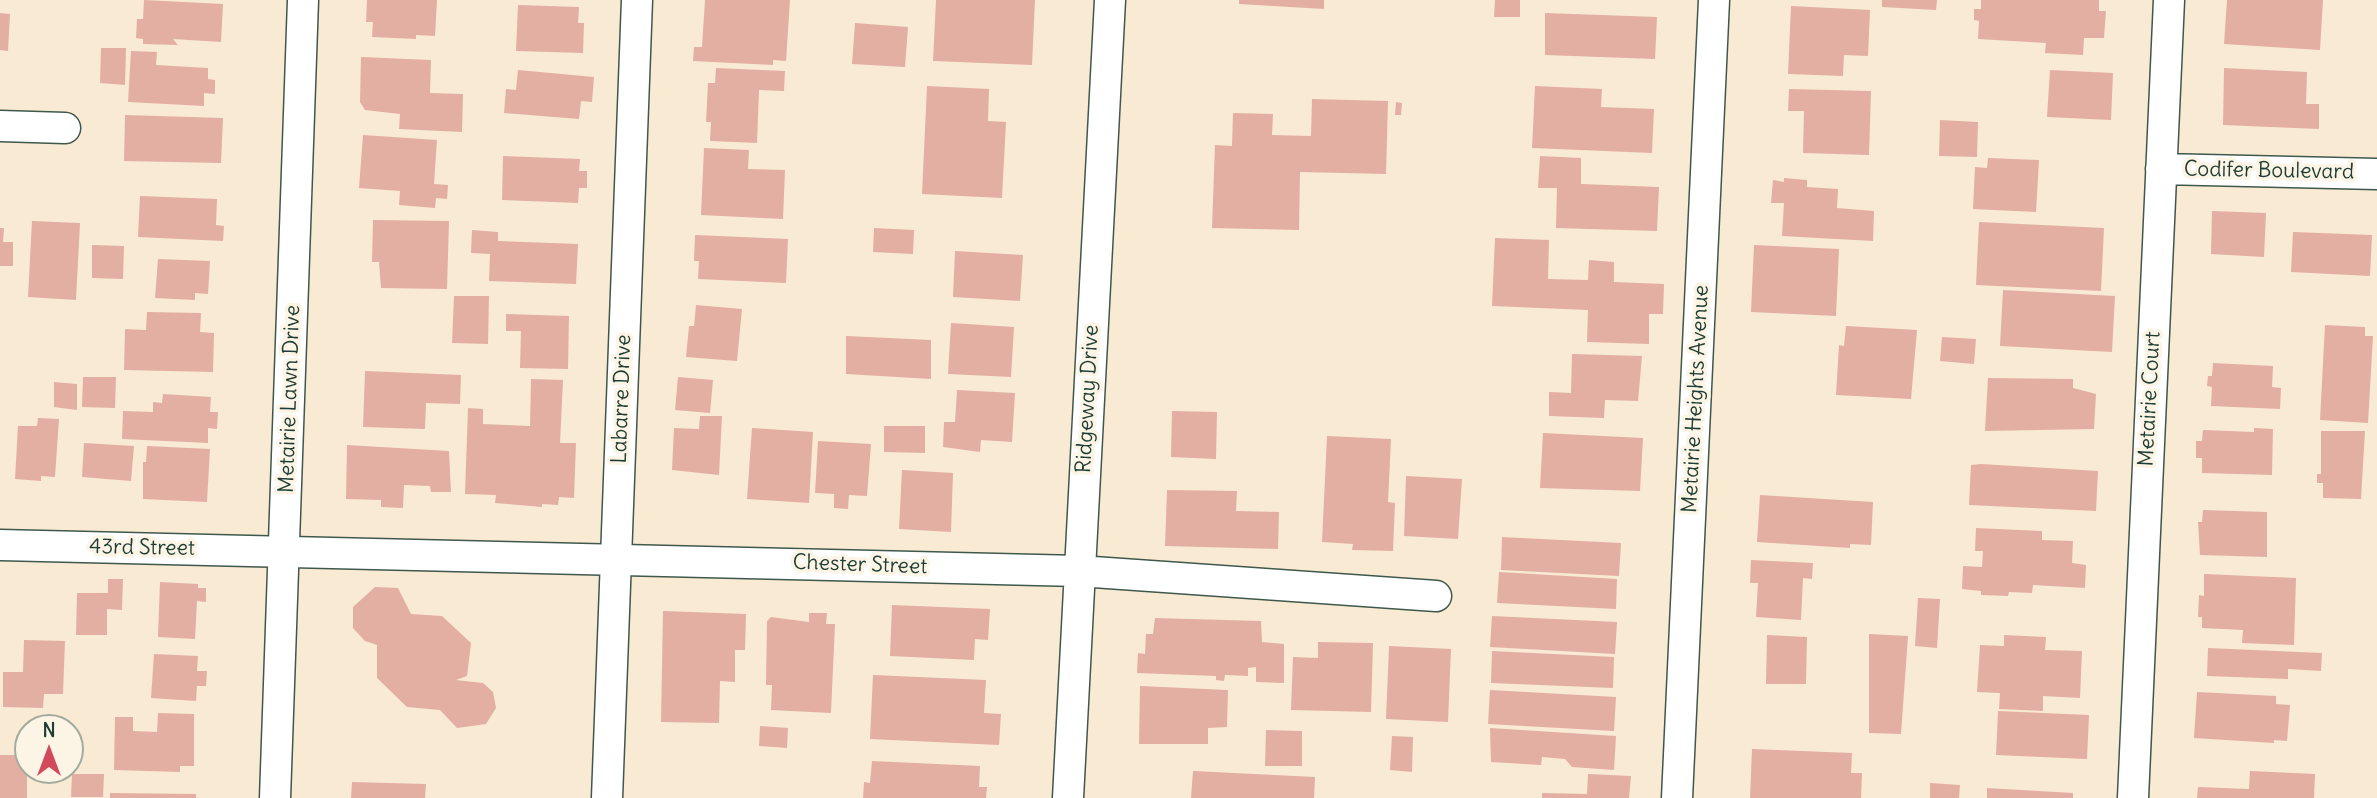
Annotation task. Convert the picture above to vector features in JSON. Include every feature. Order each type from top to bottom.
[{"type":"street","name":"Metairie Lawn Drive","points":[[275,798],[303,0]]},
{"type":"street","name":"Labarre Drive","points":[[607,798],[637,0]]},
{"type":"street","name":"Ridgeway Drive","points":[[1068,798],[1110,0]]},
{"type":"street","name":"Metairie Heights Avenue","points":[[1677,798],[1714,0]]},
{"type":"street","name":"Metairie Court","points":[[2133,798],[2169,0]]},
{"type":"street","points":[[0,126],[65,128]]},
{"type":"street","name":"Codifer Boulevard","points":[[2161,169],[2377,174]]},
{"type":"street","name":"43rd Street","points":[[0,545],[284,550]]},
{"type":"street","name":"Chester Street","points":[[284,550],[1079,571],[1436,596]]},
{"type":"building","points":[[144,0],[223,4],[221,42],[173,39],[178,45],[143,44],[143,39],[136,38],[137,19],[143,19]]},
{"type":"building","points":[[367,0],[437,0],[435,36],[416,35],[416,39],[372,37],[373,22],[366,22]]},
{"type":"building","points":[[705,0],[790,0],[786,61],[773,60],[773,65],[693,61],[694,47],[702,47]]},
{"type":"building","points":[[936,0],[1035,0],[1032,65],[933,61]]},
{"type":"building","points":[[1239,0],[1324,0],[1324,9],[1239,4]]},
{"type":"building","points":[[1495,0],[1520,0],[1520,17],[1494,17]]},
{"type":"building","points":[[1882,0],[1937,0],[1936,10],[1882,7]]},
{"type":"building","points":[[1981,0],[2099,0],[2099,11],[2106,11],[2104,38],[2084,38],[2083,55],[2045,53],[2046,43],[1978,39],[1979,21],[1974,20],[1974,9],[1981,9]]},
{"type":"building","points":[[2227,0],[2323,0],[2320,50],[2224,44]]},
{"type":"building","points":[[518,5],[579,7],[578,23],[584,23],[583,53],[516,51]]},
{"type":"building","points":[[1791,6],[1870,10],[1868,56],[1844,55],[1843,76],[1788,74]]},
{"type":"building","points":[[0,13],[10,14],[8,51],[0,50]]},
{"type":"building","points":[[1545,13],[1657,17],[1655,59],[1545,55]]},
{"type":"building","points":[[855,23],[908,27],[905,67],[852,64]]},
{"type":"building","points":[[101,48],[126,48],[125,85],[100,83]]},
{"type":"building","points":[[131,51],[157,52],[156,65],[208,68],[208,79],[215,80],[215,94],[204,93],[204,106],[128,102]]},
{"type":"building","points":[[361,57],[431,60],[430,93],[463,94],[462,132],[399,129],[400,114],[365,110],[360,102]]},
{"type":"building","points":[[716,68],[785,71],[784,91],[759,90],[757,143],[710,141],[711,122],[706,122],[708,83],[715,83]]},
{"type":"building","points":[[2224,68],[2307,72],[2306,104],[2319,104],[2319,129],[2223,125]]},
{"type":"building","points":[[518,70],[594,77],[592,102],[581,101],[579,119],[504,113],[506,89],[516,90]]},
{"type":"building","points":[[2050,70],[2113,73],[2111,120],[2047,117]]},
{"type":"building","points":[[927,86],[989,89],[988,121],[1006,122],[1002,198],[922,194]]},
{"type":"building","points":[[1535,86],[1602,89],[1601,107],[1654,109],[1652,153],[1532,148]]},
{"type":"building","points":[[1789,89],[1871,91],[1869,155],[1803,153],[1804,111],[1788,111]]},
{"type":"building","points":[[1312,99],[1388,101],[1386,174],[1300,172],[1299,230],[1212,228],[1215,145],[1232,146],[1233,113],[1273,114],[1272,135],[1311,136]]},
{"type":"building","points":[[1396,102],[1402,103],[1401,115],[1395,115]]},
{"type":"building","points":[[125,115],[223,118],[221,163],[124,161]]},
{"type":"building","points":[[1940,120],[1978,122],[1977,157],[1939,156]]},
{"type":"building","points":[[363,135],[437,140],[434,184],[448,185],[447,199],[436,198],[435,208],[399,205],[400,191],[359,188]]},
{"type":"building","points":[[704,148],[749,150],[748,169],[785,170],[783,219],[701,215]]},
{"type":"building","points":[[503,156],[580,159],[579,171],[587,171],[587,188],[579,188],[578,203],[502,200]]},
{"type":"building","points":[[1540,156],[1581,158],[1581,184],[1659,187],[1657,231],[1556,228],[1557,188],[1538,188]]},
{"type":"building","points":[[1988,158],[2039,160],[2036,212],[1973,209],[1975,167],[1987,168]]},
{"type":"building","points":[[1784,178],[1807,180],[1807,187],[1838,189],[1837,208],[1874,211],[1873,241],[1782,236],[1784,203],[1771,203],[1773,180],[1784,182]]},
{"type":"building","points":[[140,196],[217,199],[216,225],[224,226],[223,241],[138,237]]},
{"type":"building","points":[[2212,211],[2266,213],[2264,257],[2211,254]]},
{"type":"building","points":[[373,220],[449,221],[447,289],[381,288],[379,262],[372,262]]},
{"type":"building","points":[[32,221],[80,223],[76,300],[28,297]]},
{"type":"building","points":[[1979,222],[2104,228],[2101,291],[1976,285]]},
{"type":"building","points":[[0,228],[4,228],[3,242],[13,242],[13,266],[0,266]]},
{"type":"building","points":[[874,228],[914,230],[913,254],[873,252]]},
{"type":"building","points":[[472,230],[498,232],[498,241],[578,244],[576,284],[489,281],[490,254],[471,253]]},
{"type":"building","points":[[2293,232],[2372,235],[2370,276],[2291,272]]},
{"type":"building","points":[[695,235],[788,239],[786,283],[698,279],[699,261],[694,261]]},
{"type":"building","points":[[1495,238],[1549,240],[1548,279],[1588,280],[1589,260],[1614,262],[1614,282],[1664,284],[1663,314],[1649,314],[1649,344],[1587,342],[1588,310],[1492,306]]},
{"type":"building","points":[[92,245],[124,246],[123,279],[92,278]]},
{"type":"building","points":[[1754,245],[1839,249],[1836,316],[1751,312]]},
{"type":"building","points":[[955,251],[1023,255],[1020,301],[953,297]]},
{"type":"building","points":[[158,259],[210,261],[208,294],[195,293],[195,300],[155,298]]},
{"type":"building","points":[[2003,290],[2115,296],[2112,352],[2000,346]]},
{"type":"building","points":[[454,296],[489,296],[488,344],[452,343]]},
{"type":"building","points":[[696,305],[742,309],[737,361],[686,357],[689,326],[694,326]]},
{"type":"building","points":[[147,312],[201,313],[200,332],[214,333],[213,372],[124,370],[125,329],[146,330]]},
{"type":"building","points":[[506,314],[569,316],[568,369],[520,368],[521,331],[506,331]]},
{"type":"building","points":[[951,323],[1014,327],[1011,377],[948,374]]},
{"type":"building","points":[[2325,325],[2365,327],[2365,336],[2373,336],[2368,423],[2320,420]]},
{"type":"building","points":[[1846,326],[1917,330],[1911,399],[1836,395],[1839,345],[1844,346]]},
{"type":"building","points":[[846,336],[931,340],[931,379],[846,374]]},
{"type":"building","points":[[1942,337],[1976,339],[1974,364],[1940,361]]},
{"type":"building","points":[[1572,354],[1642,356],[1638,401],[1605,400],[1604,418],[1549,416],[1549,392],[1571,393]]},
{"type":"building","points":[[2213,363],[2273,366],[2272,387],[2281,388],[2280,409],[2211,406],[2212,387],[2207,386],[2208,376],[2212,376]]},
{"type":"building","points":[[365,371],[461,375],[460,404],[426,403],[425,429],[363,427]]},
{"type":"building","points":[[83,377],[116,377],[115,408],[82,407]]},
{"type":"building","points":[[678,377],[713,380],[710,413],[675,410]]},
{"type":"building","points":[[1988,378],[2073,379],[2073,388],[2096,394],[2094,429],[1985,431]]},
{"type":"building","points":[[531,379],[563,380],[560,443],[576,443],[574,498],[559,497],[558,505],[542,504],[542,507],[495,503],[496,495],[465,494],[468,408],[483,409],[483,424],[530,426]]},
{"type":"building","points":[[54,382],[77,384],[77,410],[54,407]]},
{"type":"building","points":[[957,390],[1015,393],[1012,442],[981,440],[980,452],[943,447],[944,422],[955,422]]},
{"type":"building","points":[[163,394],[211,397],[210,412],[218,412],[217,429],[208,428],[208,443],[122,439],[123,411],[153,412],[153,402],[162,403]]},
{"type":"building","points":[[1172,411],[1217,412],[1216,459],[1171,457]]},
{"type":"building","points":[[700,416],[722,416],[719,475],[672,470],[674,428],[699,429]]},
{"type":"building","points":[[38,418],[59,419],[55,477],[41,476],[41,481],[15,479],[18,426],[37,426]]},
{"type":"building","points":[[884,426],[925,426],[925,453],[884,452]]},
{"type":"building","points":[[752,428],[813,432],[809,503],[747,499]]},
{"type":"building","points":[[2254,428],[2273,429],[2272,475],[2202,473],[2202,458],[2196,458],[2196,441],[2202,441],[2203,430],[2254,432]]},
{"type":"building","points":[[2321,431],[2365,431],[2361,499],[2323,498],[2323,483],[2317,483],[2317,474],[2321,474]]},
{"type":"building","points":[[1543,433],[1643,438],[1640,491],[1540,488]]},
{"type":"building","points":[[1327,436],[1391,439],[1388,502],[1395,503],[1393,551],[1352,550],[1353,544],[1322,542]]},
{"type":"building","points":[[818,441],[871,444],[867,496],[849,495],[848,509],[834,508],[834,494],[815,493]]},
{"type":"building","points":[[84,443],[134,446],[131,481],[82,477]]},
{"type":"building","points":[[347,445],[449,451],[451,492],[431,492],[430,486],[404,485],[403,508],[381,507],[381,500],[346,499]]},
{"type":"building","points":[[147,446],[210,449],[207,502],[143,499],[143,462],[146,462]]},
{"type":"building","points":[[1971,465],[2098,471],[2096,511],[1969,505]]},
{"type":"building","points":[[902,470],[953,473],[951,532],[899,529]]},
{"type":"building","points":[[1406,476],[1462,479],[1458,539],[1404,536]]},
{"type":"building","points":[[1167,490],[1237,491],[1236,511],[1279,512],[1278,549],[1165,546]]},
{"type":"building","points":[[1760,495],[1873,502],[1871,545],[1850,544],[1850,548],[1757,542]]},
{"type":"building","points":[[2203,510],[2267,512],[2267,557],[2200,555],[2198,522],[2202,522]]},
{"type":"building","points":[[1976,528],[2042,531],[2042,540],[2073,541],[2072,563],[2086,565],[2085,588],[2033,585],[2032,593],[2009,592],[2008,596],[1981,595],[1981,591],[1962,589],[1963,566],[1982,567],[1983,551],[1975,551]]},
{"type":"building","points":[[1502,537],[1621,543],[1619,576],[1501,570]]},
{"type":"building","points":[[1751,560],[1813,563],[1812,579],[1803,578],[1801,620],[1756,617],[1758,583],[1750,583]]},
{"type":"building","points":[[1499,572],[1617,579],[1616,609],[1497,603]]},
{"type":"building","points":[[2204,574],[2296,578],[2294,645],[2242,643],[2243,630],[2202,628],[2202,617],[2198,617],[2199,595],[2204,596]]},
{"type":"building","points":[[108,579],[123,579],[122,610],[107,609],[107,635],[76,635],[77,593],[108,593]]},
{"type":"building","points":[[160,582],[198,584],[198,588],[206,588],[206,602],[197,601],[195,639],[158,637]]},
{"type":"building","points":[[375,587],[398,588],[411,614],[442,616],[471,643],[467,676],[456,680],[483,683],[493,692],[496,708],[486,724],[457,728],[440,710],[407,707],[377,678],[377,645],[365,641],[353,628],[353,607]]},
{"type":"building","points":[[1918,598],[1940,599],[1937,648],[1915,646]]},
{"type":"building","points":[[892,605],[990,609],[988,640],[975,639],[974,660],[890,656]]},
{"type":"building","points":[[663,611],[746,614],[745,650],[735,650],[735,682],[720,681],[719,723],[661,722]]},
{"type":"building","points":[[809,613],[827,613],[826,624],[835,624],[831,713],[771,710],[772,685],[766,685],[767,621],[771,617],[809,622]]},
{"type":"building","points":[[1492,616],[1617,622],[1615,654],[1490,647]]},
{"type":"building","points":[[1155,618],[1261,621],[1262,642],[1284,644],[1284,683],[1256,682],[1256,667],[1248,668],[1248,676],[1225,675],[1224,681],[1216,680],[1216,676],[1137,673],[1138,653],[1145,654],[1146,634],[1153,634]]},
{"type":"building","points":[[1869,634],[1908,636],[1901,734],[1869,733]]},
{"type":"building","points":[[1767,635],[1807,637],[1806,684],[1766,684]]},
{"type":"building","points":[[2004,635],[2046,637],[2045,650],[2082,651],[2080,698],[2043,696],[2043,711],[1999,709],[2000,693],[1977,692],[1980,645],[2004,646]]},
{"type":"building","points":[[24,640],[65,641],[63,694],[44,694],[43,708],[3,707],[3,672],[23,672]]},
{"type":"building","points":[[1318,642],[1373,643],[1371,712],[1291,710],[1293,657],[1318,658]]},
{"type":"building","points":[[1389,646],[1451,649],[1448,722],[1386,719]]},
{"type":"building","points":[[2208,648],[2322,653],[2321,671],[2288,669],[2288,679],[2207,676]]},
{"type":"building","points":[[1492,651],[1614,657],[1613,688],[1491,683]]},
{"type":"building","points":[[154,654],[198,656],[197,671],[207,671],[206,686],[197,686],[196,701],[151,698]]},
{"type":"building","points":[[873,675],[986,680],[984,713],[1001,714],[999,745],[870,739]]},
{"type":"building","points":[[1140,686],[1228,690],[1227,727],[1208,728],[1208,744],[1139,744]]},
{"type":"building","points":[[1490,690],[1616,697],[1614,731],[1488,724]]},
{"type":"building","points":[[2197,692],[2276,696],[2276,704],[2290,705],[2287,741],[2274,740],[2274,743],[2194,738]]},
{"type":"building","points":[[1998,711],[2089,715],[2087,759],[1996,755]]},
{"type":"building","points":[[158,713],[194,714],[194,766],[180,766],[180,772],[114,770],[115,717],[133,717],[133,731],[157,732]]},
{"type":"building","points":[[760,726],[788,728],[787,748],[759,746]]},
{"type":"building","points":[[1490,728],[1616,736],[1614,770],[1572,767],[1565,759],[1542,757],[1541,765],[1491,762]]},
{"type":"building","points":[[1266,730],[1302,731],[1302,766],[1265,766]]},
{"type":"building","points":[[1392,736],[1413,737],[1412,772],[1390,770]]},
{"type":"building","points":[[1752,749],[1852,753],[1851,773],[1862,773],[1861,798],[1750,798]]},
{"type":"building","points":[[0,755],[14,755],[14,784],[27,784],[27,798],[0,798]]},
{"type":"building","points":[[872,761],[980,766],[979,787],[987,787],[986,798],[863,798],[864,782],[870,783]]},
{"type":"building","points":[[1193,771],[1315,777],[1314,798],[1191,798]]},
{"type":"building","points":[[2250,771],[2315,774],[2314,798],[2197,798],[2198,787],[2249,789]]},
{"type":"building","points":[[84,774],[104,774],[103,797],[71,797],[72,784],[84,784]]},
{"type":"building","points":[[1588,774],[1631,776],[1629,798],[1542,798],[1542,793],[1587,794]]},
{"type":"building","points":[[352,782],[426,784],[425,798],[351,798]]},
{"type":"building","points":[[1930,783],[1960,785],[1959,798],[1930,798]]},
{"type":"building","points":[[1987,788],[2073,793],[2073,798],[1987,798]]},
{"type":"building","points":[[110,793],[196,794],[196,798],[110,798]]}]
